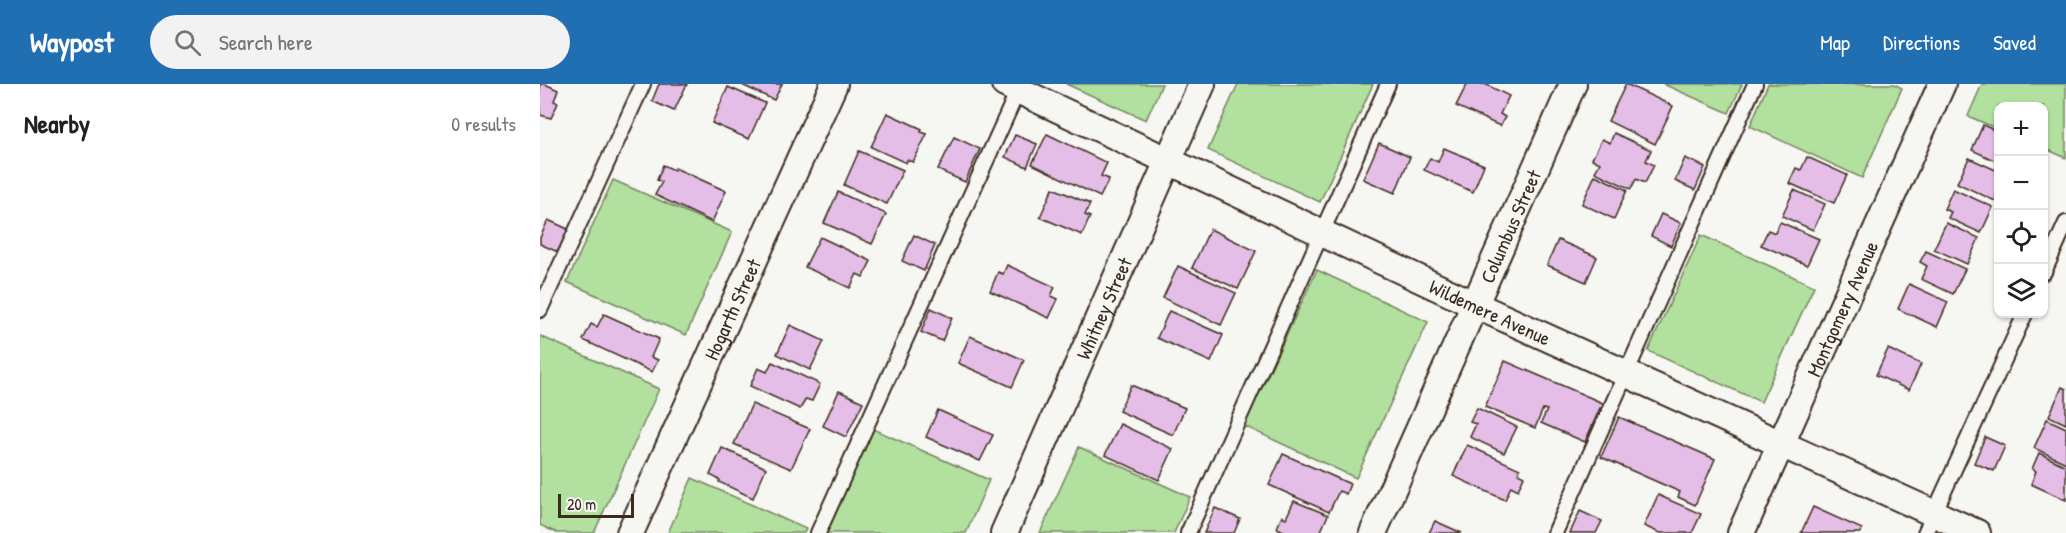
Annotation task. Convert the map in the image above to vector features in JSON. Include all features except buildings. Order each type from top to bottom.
[{"type":"street","name":"Hogarth Street","points":[[630,533],[834,84]]},
{"type":"street","name":"Whitney Street","points":[[1004,533],[1202,84]]},
{"type":"street","name":"Columbus Street","points":[[1373,533],[1473,304],[1573,84]]},
{"type":"street","name":"Montgomery Avenue","points":[[1741,533],[1942,84]]},
{"type":"street","name":"Wildemere Avenue","points":[[1015,86],[1167,161],[1780,444],[1929,523],[1977,533]]},
{"type":"lane","points":[[540,310],[643,84]]},
{"type":"lane","points":[[1188,533],[1388,84]]},
{"type":"lane","points":[[1555,533],[1755,84]]},
{"type":"lane","points":[[818,533],[1015,86]]},
{"type":"lane","points":[[2047,264],[2066,223]]},
{"type":"lane","points":[[1929,523],[2023,318]]},
{"type":"green space","points":[[1066,84],[1162,84],[1146,120]]},
{"type":"green space","points":[[1238,84],[1373,84],[1320,202],[1208,150]]},
{"type":"green space","points":[[1663,84],[1742,84],[1729,113]]},
{"type":"green space","points":[[1768,84],[1894,84],[1902,88],[1862,178],[1750,126]]},
{"type":"green space","points":[[1982,84],[2066,84],[2066,158],[2048,150],[2048,102],[1994,102],[1994,127],[1968,116]]},
{"type":"green space","points":[[613,180],[732,232],[686,335],[567,282]]},
{"type":"green space","points":[[1701,235],[1814,286],[1761,402],[1648,351]]},
{"type":"green space","points":[[1317,270],[1428,322],[1356,478],[1244,426]]},
{"type":"green space","points":[[540,336],[659,389],[594,533],[557,533],[540,525]]},
{"type":"green space","points":[[873,429],[989,480],[966,533],[827,533]]},
{"type":"green space","points":[[1079,447],[1190,497],[1174,533],[1040,533]]},
{"type":"green space","points":[[692,478],[806,529],[804,533],[668,533]]}]
